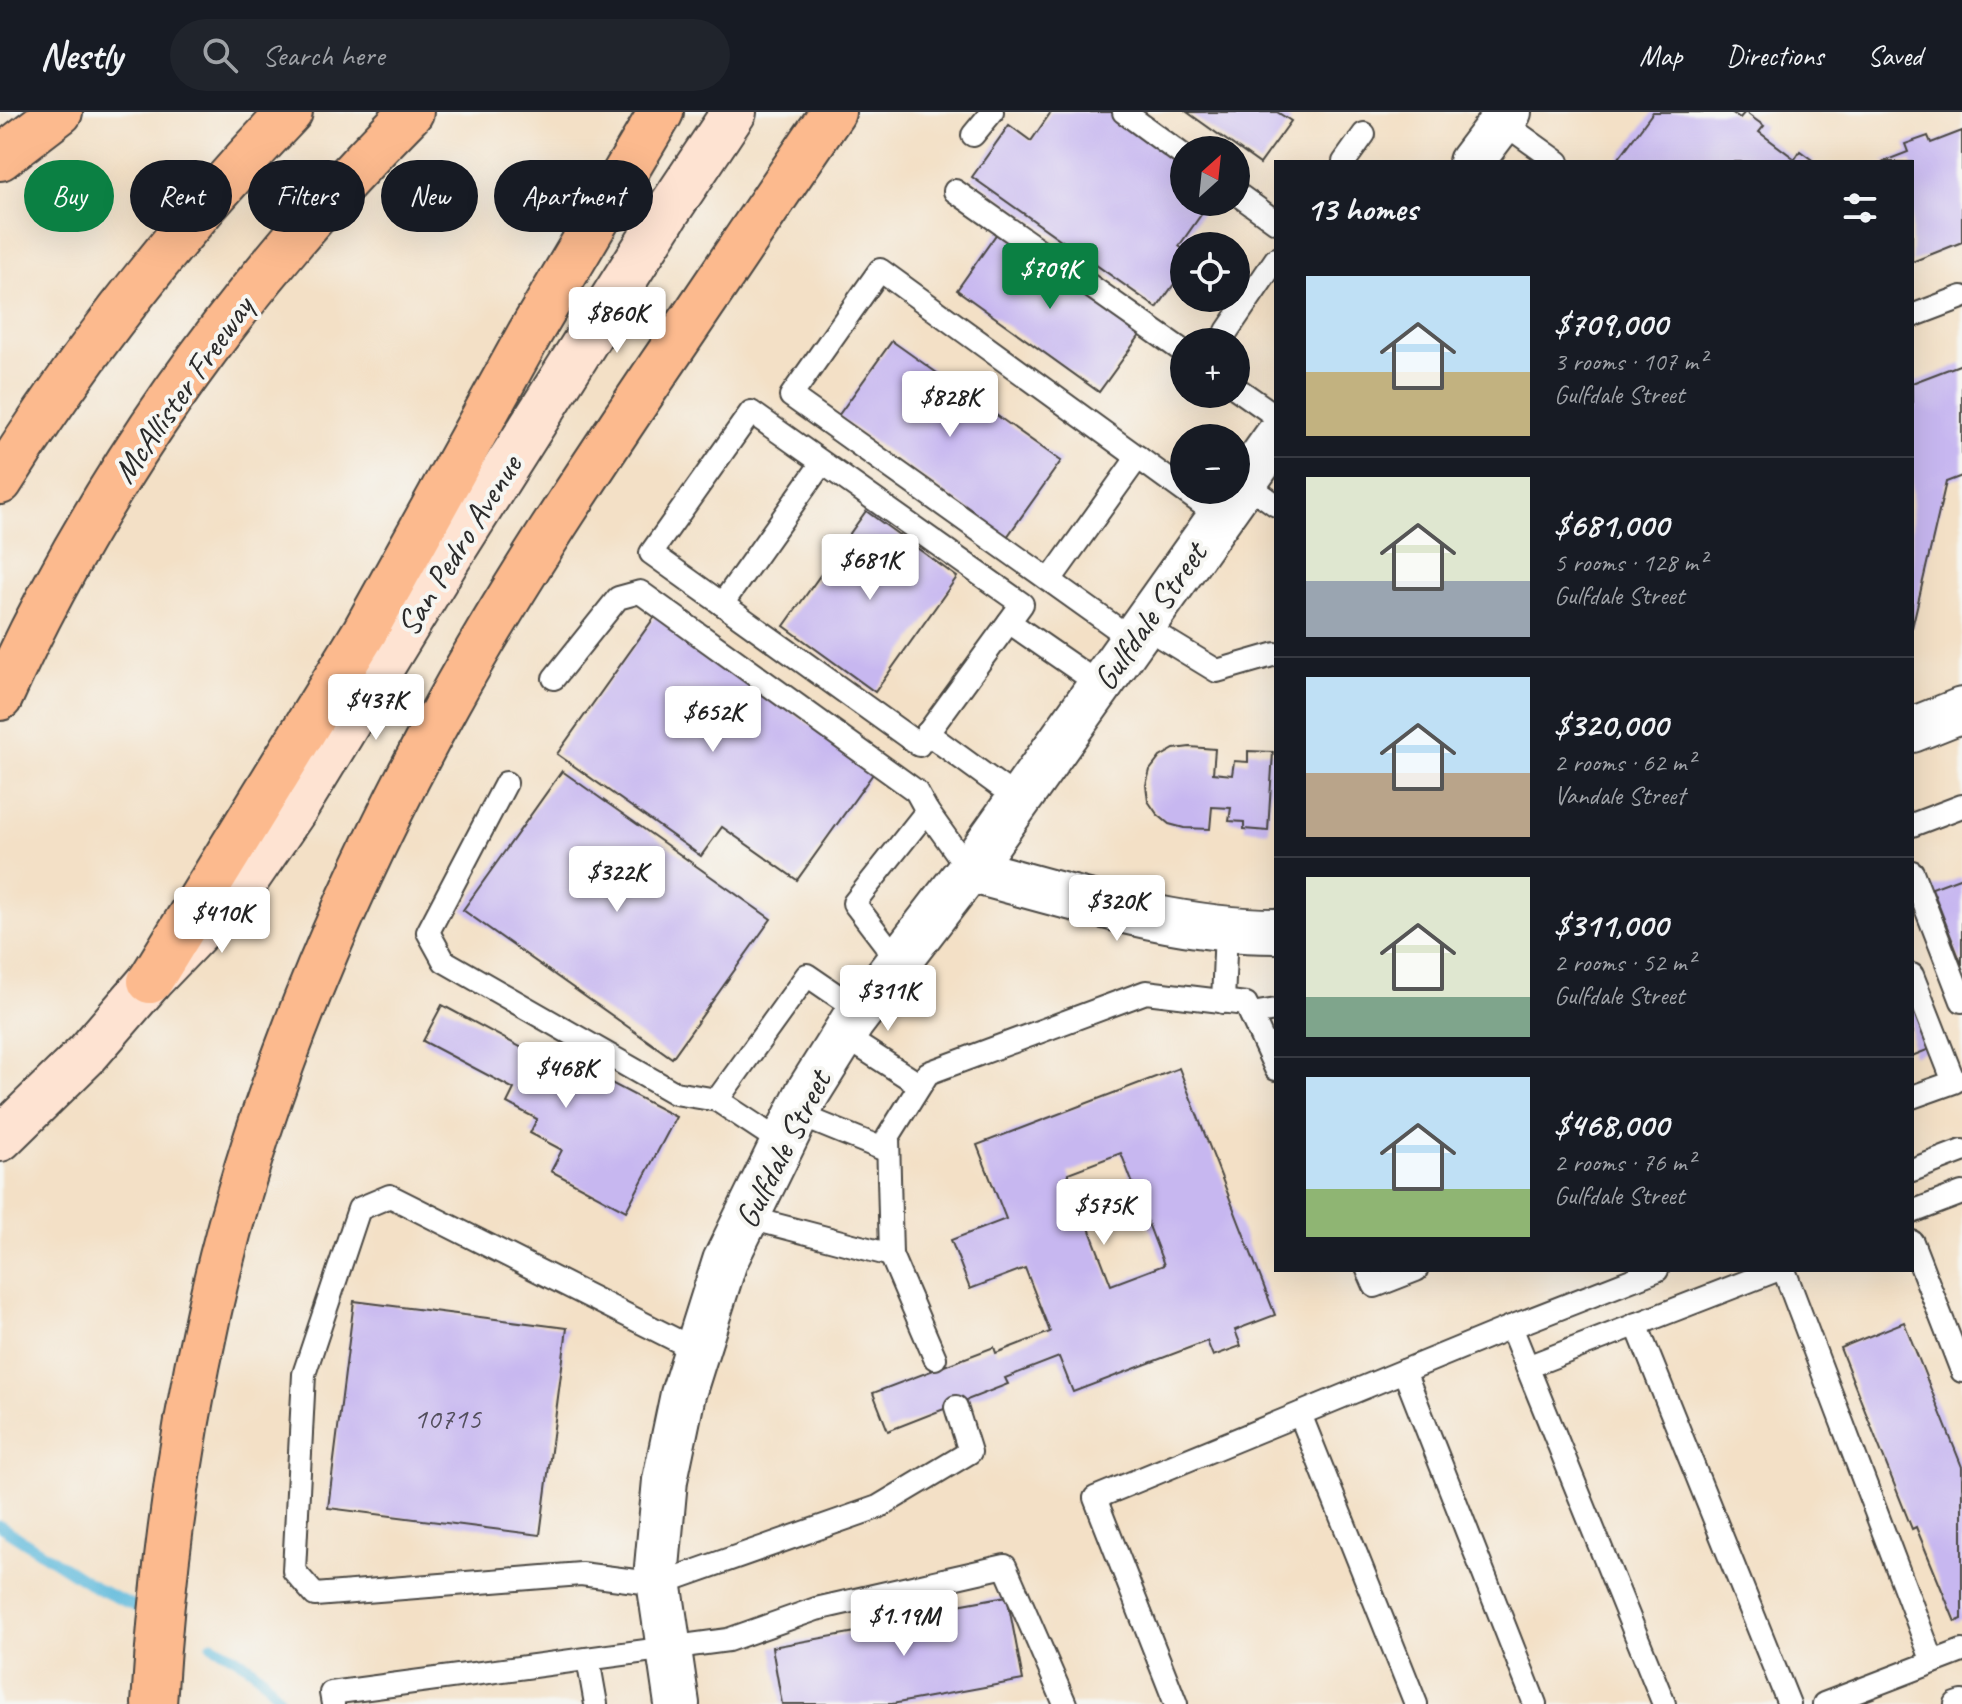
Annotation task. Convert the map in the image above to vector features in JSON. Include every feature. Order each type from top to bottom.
[{"type":"highway","points":[[0,158],[60,112]]},
{"type":"highway","points":[[0,482],[102,330],[188,225],[290,112]]},
{"type":"highway","name":"McAllister Freeway","points":[[0,698],[70,559],[132,455],[179,386],[289,246],[411,112]]},
{"type":"highway","points":[[150,981],[365,631],[537,321],[661,112]]},
{"type":"highway","points":[[154,1704],[169,1535],[188,1410],[210,1308],[232,1222],[263,1122],[321,969],[376,844],[420,755],[504,605],[573,495],[833,112]]},
{"type":"main road","name":"San Pedro Avenue","points":[[0,1139],[87,1054],[150,981],[245,882],[289,818],[446,562],[734,112]]},
{"type":"street","points":[[1472,160],[1505,116]]},
{"type":"street","name":"Gulfdale Street","points":[[677,1704],[657,1567],[665,1480],[683,1394],[725,1261],[790,1128],[852,1024],[969,870],[1220,517],[1260,493],[1274,445]]},
{"type":"street","points":[[1914,729],[1962,710]]},
{"type":"street","points":[[969,870],[1126,910],[1226,929],[1274,931]]},
{"type":"lane","points":[[973,135],[992,112]]},
{"type":"lane","points":[[1124,112],[1170,146]]},
{"type":"lane","points":[[1505,116],[1556,160]]},
{"type":"lane","points":[[1345,160],[1364,134]]},
{"type":"lane","points":[[955,191],[1170,342]]},
{"type":"lane","points":[[1250,203],[1274,221]]},
{"type":"lane","points":[[1229,328],[1274,262]]},
{"type":"lane","points":[[1220,517],[880,270],[791,396],[1050,580],[1138,633],[1217,671],[1274,655]]},
{"type":"lane","points":[[1914,315],[1962,297]]},
{"type":"lane","points":[[1250,398],[1274,415]]},
{"type":"lane","points":[[751,412],[822,463],[1022,604],[919,745],[651,553],[751,412]]},
{"type":"lane","points":[[1050,580],[1138,457]]},
{"type":"lane","points":[[722,604],[822,463]]},
{"type":"lane","points":[[554,678],[618,598],[640,592],[916,791],[969,870]]},
{"type":"lane","points":[[1009,622],[1100,685]]},
{"type":"lane","points":[[927,733],[1019,800]]},
{"type":"lane","points":[[506,783],[428,932],[444,961],[675,1093],[717,1100],[790,1128],[888,1151]]},
{"type":"lane","points":[[1914,824],[1962,806]]},
{"type":"lane","points":[[899,962],[854,903],[927,811]]},
{"type":"lane","points":[[1914,877],[1962,1001]]},
{"type":"lane","points":[[1223,1002],[1226,929]]},
{"type":"lane","points":[[717,1100],[807,975],[852,1024],[920,1085]]},
{"type":"lane","points":[[1914,980],[1954,1082],[1914,1096]]},
{"type":"lane","points":[[935,1358],[891,1255],[888,1151],[888,1137],[928,1073],[1146,992],[1246,1004],[1274,1065]]},
{"type":"lane","points":[[1251,1014],[1274,1010]]},
{"type":"lane","points":[[1914,1169],[1962,1151]]},
{"type":"lane","points":[[1914,1211],[1962,1193]]},
{"type":"lane","points":[[698,1351],[390,1196],[359,1209],[304,1374],[294,1571],[315,1595],[581,1574],[659,1584],[878,1507],[957,1460],[970,1452],[956,1407]]},
{"type":"lane","points":[[746,1217],[891,1255]]},
{"type":"lane","points":[[1914,1247],[1962,1371]]},
{"type":"lane","points":[[1369,1272],[1375,1286],[1411,1272]]},
{"type":"lane","points":[[1176,1704],[1095,1498],[1652,1272]]},
{"type":"lane","points":[[1527,1367],[1772,1272]]},
{"type":"lane","points":[[1785,1272],[1933,1662]]},
{"type":"lane","points":[[1636,1324],[1789,1704]]},
{"type":"lane","points":[[1511,1327],[1664,1704]]},
{"type":"lane","points":[[1404,1371],[1535,1704]]},
{"type":"lane","points":[[1300,1414],[1416,1704]]},
{"type":"lane","points":[[333,1704],[331,1693],[728,1640],[816,1609],[1005,1566],[1065,1704]]},
{"type":"lane","points":[[1824,1704],[1962,1651]]},
{"type":"lane","points":[[588,1659],[596,1704]]},
{"type":"lane","points":[[1956,1704],[1962,1702]]},
{"type":"building","points":[[1051,112],[1113,112],[1170,152],[1170,216],[1200,216],[1189,232],[1170,232],[1170,290],[1157,308],[972,177],[1009,125],[1031,141]]},
{"type":"building","points":[[1187,112],[1277,112],[1291,121],[1260,164],[1250,157],[1250,136],[1221,136]]},
{"type":"building","points":[[1653,112],[1731,112],[1740,118],[1745,112],[1764,126],[1759,132],[1795,159],[1800,151],[1812,160],[1622,160],[1619,158]]},
{"type":"building","points":[[1962,131],[1962,242],[1914,261],[1914,160],[1887,160],[1908,152],[1905,144],[1928,136],[1931,143]]},
{"type":"building","points":[[1000,229],[1143,331],[1099,392],[957,290]]},
{"type":"building","points":[[892,341],[1061,461],[1007,537],[838,416]]},
{"type":"building","points":[[1962,364],[1962,476],[1946,482],[1914,619],[1914,382]]},
{"type":"building","points":[[866,511],[957,577],[875,692],[784,626]]},
{"type":"building","points":[[656,615],[875,771],[797,880],[722,827],[701,856],[557,754]]},
{"type":"building","points":[[1174,749],[1215,749],[1213,773],[1232,775],[1234,761],[1248,762],[1248,751],[1273,752],[1268,831],[1244,829],[1244,822],[1229,821],[1231,808],[1212,807],[1210,829],[1169,824],[1157,814],[1148,801],[1146,785],[1150,770],[1160,757]]},
{"type":"building","points":[[562,771],[771,919],[672,1058],[463,910]]},
{"type":"building","points":[[1962,877],[1962,965],[1932,888]]},
{"type":"building","points":[[1914,1002],[1932,1048],[1914,1055]]},
{"type":"building","points":[[442,1005],[595,1087],[600,1077],[676,1117],[626,1211],[551,1171],[562,1150],[530,1133],[537,1119],[507,1103],[514,1089],[423,1041]]},
{"type":"building","points":[[1179,1068],[1275,1315],[1235,1330],[1241,1346],[1213,1356],[1207,1341],[1073,1392],[1059,1357],[1005,1378],[1008,1384],[888,1431],[873,1393],[994,1347],[996,1353],[1050,1332],[1025,1268],[970,1289],[951,1240],[1006,1219],[977,1145]],"holes":[[[1121,1153],[1164,1265],[1111,1285],[1068,1173]]]},
{"type":"building","points":[[354,1301],[567,1328],[540,1535],[328,1508]]},
{"type":"building","points":[[1904,1322],[1962,1467],[1962,1619],[1955,1622],[1916,1527],[1912,1529],[1840,1348]]},
{"type":"building","points":[[1007,1596],[1023,1680],[892,1704],[782,1704],[772,1647],[867,1630],[865,1622]]},
{"type":"waterway","points":[[0,1526],[98,1589],[143,1610]]},
{"type":"waterway","points":[[212,1645],[252,1669],[269,1685],[282,1704]]}]
